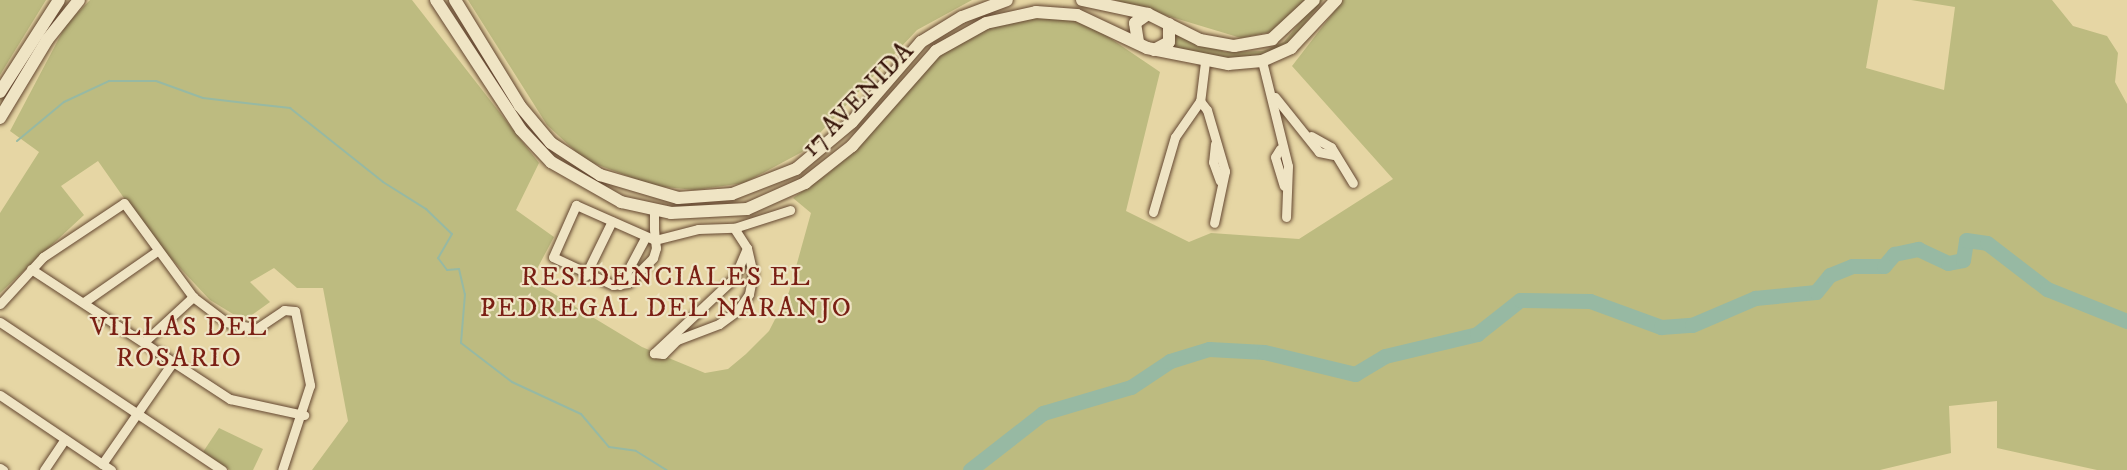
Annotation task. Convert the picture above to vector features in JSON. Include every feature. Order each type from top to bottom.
[{"type":"main road","points":[[0,92],[59,0]]},
{"type":"main road","points":[[0,118],[47,40],[79,0]]},
{"type":"main road","name":"17 AVENIDA","points":[[436,0],[521,130],[551,162],[593,190],[654,212],[747,208],[805,183],[852,146],[936,51],[978,26],[1013,15],[1058,12],[1101,22],[1154,50],[1205,62],[1262,61],[1291,48],[1336,0]]},
{"type":"main road","name":"17 AVENIDA","points":[[455,0],[520,106],[551,143],[625,185],[697,198],[755,188],[796,170],[852,122],[921,42],[962,17],[1007,0]]},
{"type":"main road","points":[[1082,0],[1148,14],[1200,40],[1234,46],[1258,43],[1287,29],[1314,0]]},
{"type":"main road","points":[[1138,43],[1135,23],[1148,14]]},
{"type":"main road","points":[[1154,50],[1169,42],[1169,24]]},
{"type":"street","points":[[1262,61],[1275,97],[1280,149],[1275,157],[1284,186],[1286,217]]},
{"type":"street","points":[[1153,212],[1175,137],[1200,101],[1205,62]]},
{"type":"street","points":[[1275,97],[1311,136],[1323,140],[1353,183]]},
{"type":"street","points":[[1200,101],[1207,110],[1215,144],[1212,162],[1220,182],[1214,224]]},
{"type":"street","points":[[0,304],[31,269],[78,228],[121,202],[193,297],[242,330],[256,329],[284,310],[295,311],[310,385],[304,415],[282,470]]},
{"type":"street","points":[[654,212],[656,240],[653,258],[644,270],[620,285],[585,276],[552,254],[572,207],[582,205],[645,238],[656,240],[698,229],[734,228],[790,210]]},
{"type":"street","points":[[585,276],[612,221]]},
{"type":"street","points":[[734,228],[747,248],[753,274],[749,294],[738,310],[719,324],[677,340],[663,354],[654,353],[734,278],[747,248]]},
{"type":"street","points":[[620,285],[645,238]]},
{"type":"street","points":[[84,302],[157,251]]},
{"type":"street","points":[[31,269],[230,399],[304,415]]},
{"type":"street","points":[[144,342],[193,297]]},
{"type":"street","points":[[0,322],[222,470]]},
{"type":"street","points":[[102,464],[173,362]]},
{"type":"street","points":[[0,395],[111,470]]},
{"type":"street","points":[[44,470],[65,439]]},
{"type":"shaded area","points":[[0,0],[46,0],[0,75]]},
{"type":"shaded area","points":[[90,0],[412,0],[539,163],[516,210],[554,237],[531,280],[642,347],[705,373],[728,369],[746,354],[769,331],[789,292],[811,213],[793,198],[830,172],[942,49],[986,26],[1027,17],[1071,20],[1098,30],[1160,72],[1126,211],[1189,242],[1211,233],[1299,239],[1393,179],[1292,66],[1343,0],[1878,0],[1866,68],[1944,90],[1955,7],[1911,0],[2052,0],[2073,26],[2107,36],[2118,53],[2115,82],[2127,104],[2127,470],[2097,470],[1997,448],[1997,401],[1949,406],[1951,453],[1880,470],[312,470],[348,421],[323,288],[297,288],[274,268],[250,282],[270,302],[249,317],[233,314],[210,300],[152,238],[98,161],[61,186],[84,215],[0,293],[0,213],[39,152],[10,131],[66,25]]},
{"type":"shaded area","points":[[468,0],[972,0],[917,30],[802,152],[744,183],[695,190],[654,186],[585,160],[547,125]]},
{"type":"shaded area","points":[[1115,0],[1312,0],[1301,15],[1271,32],[1241,38]]},
{"type":"shaded area","points":[[1318,0],[1323,0],[1288,45],[1266,56],[1224,58],[1173,49],[1176,35],[1225,52],[1263,51],[1284,42]]},
{"type":"shaded area","points":[[219,428],[263,449],[253,470],[230,470],[203,452]]},
{"type":"waterway","points":[[17,141],[64,102],[109,81],[156,81],[203,98],[290,108],[383,182],[426,209],[452,234],[438,258],[447,270],[459,269],[465,294],[461,343],[512,382],[581,414],[609,447],[636,451],[666,470]]},
{"type":"waterway","points":[[970,470],[1043,413],[1131,387],[1170,361],[1209,349],[1264,352],[1355,374],[1385,356],[1477,334],[1520,300],[1590,301],[1661,327],[1692,325],[1755,298],[1816,292],[1830,275],[1852,266],[1884,266],[1894,254],[1918,249],[1948,263],[1963,260],[1966,240],[1987,243],[2047,289],[2127,321]]},
{"type":"district","name":"RESIDENCIALES EL PEDREGAL DEL NARANJO","points":[[666,292]]},
{"type":"district","name":"VILLAS DEL ROSARIO","points":[[179,342]]}]
